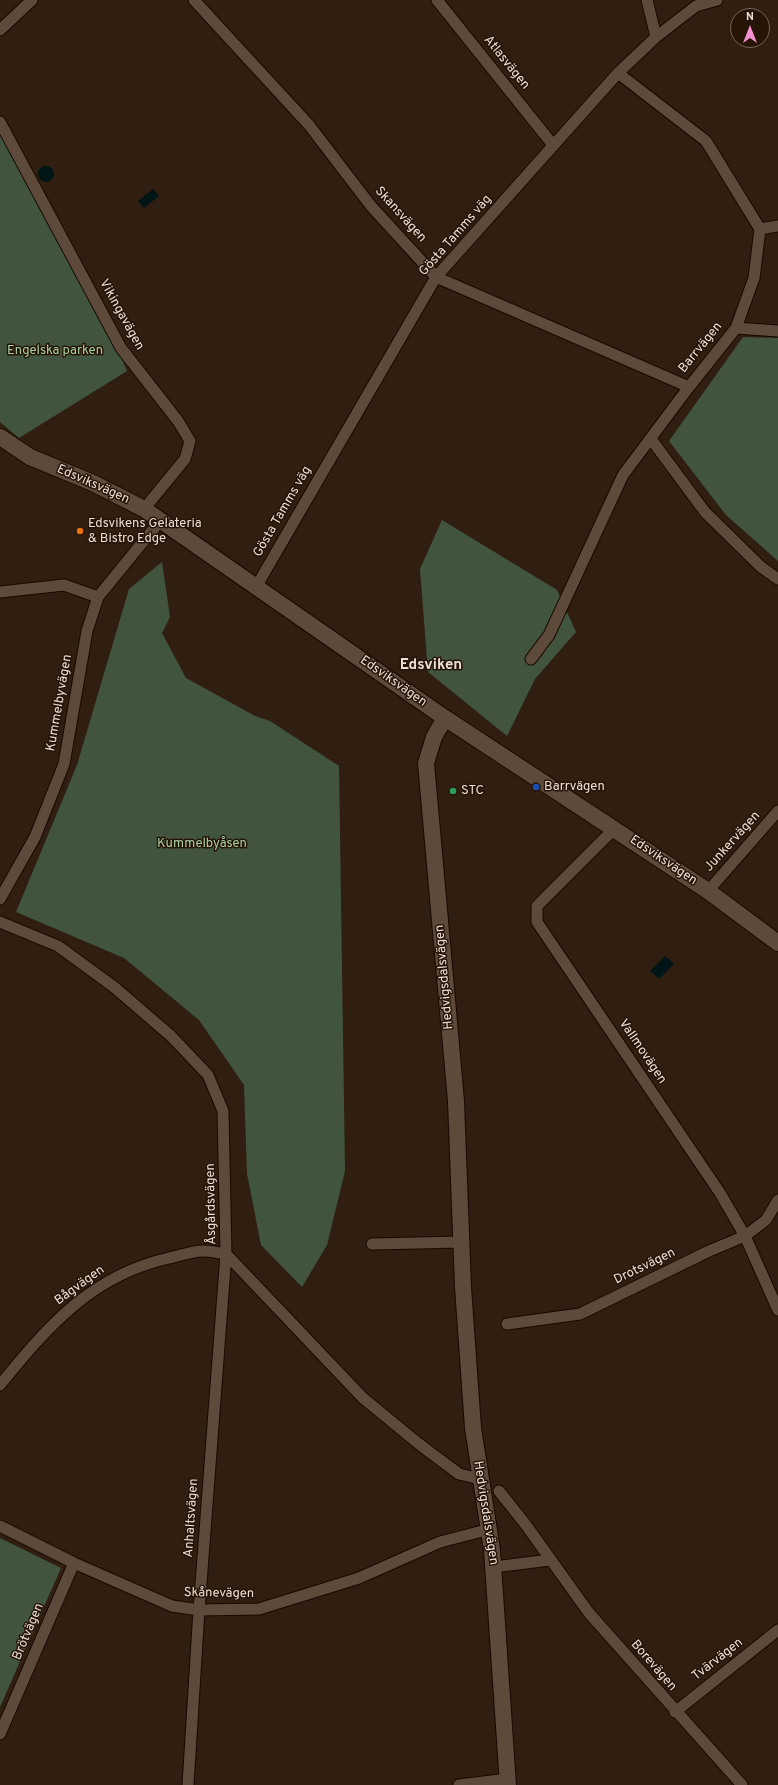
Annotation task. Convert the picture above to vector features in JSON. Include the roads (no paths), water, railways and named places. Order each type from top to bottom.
[{"type":"street","points":[[0,30],[32,0]]},
{"type":"street","name":"Skansvägen","points":[[194,0],[309,125],[371,206],[436,277],[689,387]]},
{"type":"street","name":"Atlasvägen","points":[[437,0],[553,145]]},
{"type":"street","points":[[647,0],[656,37]]},
{"type":"street","name":"Gösta Tamms väg","points":[[256,587],[436,277],[618,73],[656,37],[696,6],[717,0]]},
{"type":"street","points":[[618,73],[706,141],[760,229],[778,226]]},
{"type":"street","name":"Vikingavägen","points":[[0,122],[121,348],[178,421],[190,441],[184,459],[144,509]]},
{"type":"street","name":"Barrvägen","points":[[531,659],[549,635],[623,475],[689,387],[736,328],[754,278],[760,229]]},
{"type":"street","points":[[736,328],[778,331]]},
{"type":"street","name":"Edsviksvägen","points":[[0,437],[30,458],[93,483],[144,509],[445,718],[708,891],[778,943]]},
{"type":"street","points":[[651,439],[705,512],[761,567],[778,579]]},
{"type":"street","name":"Kummelbyvägen","points":[[0,899],[35,837],[64,764],[87,631],[98,597],[160,521]]},
{"type":"street","points":[[0,592],[64,585],[98,597]]},
{"type":"street","name":"Hedvigsdalsvägen","points":[[445,718],[434,737],[426,763],[456,1101],[461,1242],[473,1428],[480,1479],[490,1529],[494,1567],[508,1782]]},
{"type":"street","name":"Junkervägen","points":[[708,891],[778,811]]},
{"type":"street","name":"Vallmovägen","points":[[614,829],[537,906],[537,922],[720,1193],[745,1236],[778,1310]]},
{"type":"street","name":"Åsgårdsvägen","points":[[0,922],[58,946],[114,987],[171,1036],[208,1075],[223,1111],[226,1254],[363,1398],[419,1444],[459,1474],[480,1479]]},
{"type":"street","name":"Drotsvägen","points":[[507,1324],[580,1314],[709,1251],[745,1236],[766,1220],[778,1200]]},
{"type":"street","points":[[372,1244],[461,1242]]},
{"type":"street","name":"Bågvägen","points":[[0,1385],[40,1336],[80,1300],[114,1278],[153,1262],[204,1251],[226,1254]]},
{"type":"street","name":"Anhaltsvägen","points":[[188,1785],[199,1610],[226,1254]]},
{"type":"street","name":"Borevägen","points":[[499,1491],[526,1525],[588,1613],[675,1712],[742,1785]]},
{"type":"street","name":"Skånevägen","points":[[0,1526],[74,1563],[172,1606],[199,1610],[259,1609],[359,1578],[440,1542],[490,1529]]},
{"type":"street","points":[[494,1567],[550,1560]]},
{"type":"street","name":"Brötvägen","points":[[0,1734],[74,1563]]},
{"type":"street","name":"Tvärvägen","points":[[675,1712],[778,1630]]},
{"type":"street","points":[[459,1785],[508,1782]]},
{"type":"place","name":"Edsvikens Gelateria & Bistro Edge","points":[[80,531]]},
{"type":"place","name":"Barrvägen","points":[[536,787]]},
{"type":"place","name":"STC","points":[[453,791]]},
{"type":"district","name":"Edsviken","points":[[431,666]]},
{"type":"park label","name":"Engelska parken","points":[[55,351]]},
{"type":"park label","name":"Kummelbyåsen","points":[[202,844]]}]
